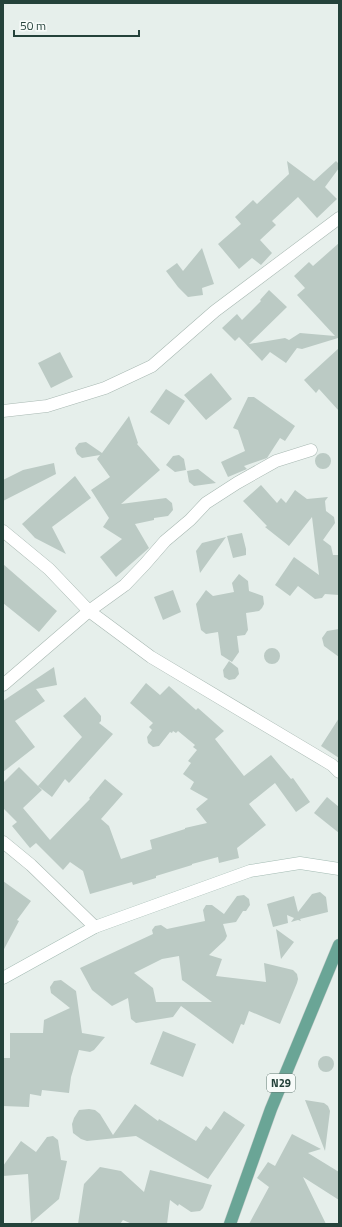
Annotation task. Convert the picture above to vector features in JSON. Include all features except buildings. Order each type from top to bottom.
[{"type":"main road","name":"N29","points":[[230,1224],[271,1109],[339,945]]},
{"type":"street","points":[[3,411],[47,406],[105,388],[152,366],[215,311],[339,218]]},
{"type":"street","points":[[3,685],[89,611],[125,584],[165,541],[190,520],[206,503],[276,461],[311,450]]},
{"type":"street","points":[[3,531],[49,569],[89,611],[151,657],[332,765],[339,772]]},
{"type":"street","points":[[3,842],[31,865],[95,926]]},
{"type":"street","points":[[3,978],[95,926],[250,871],[300,863],[339,869]]}]
